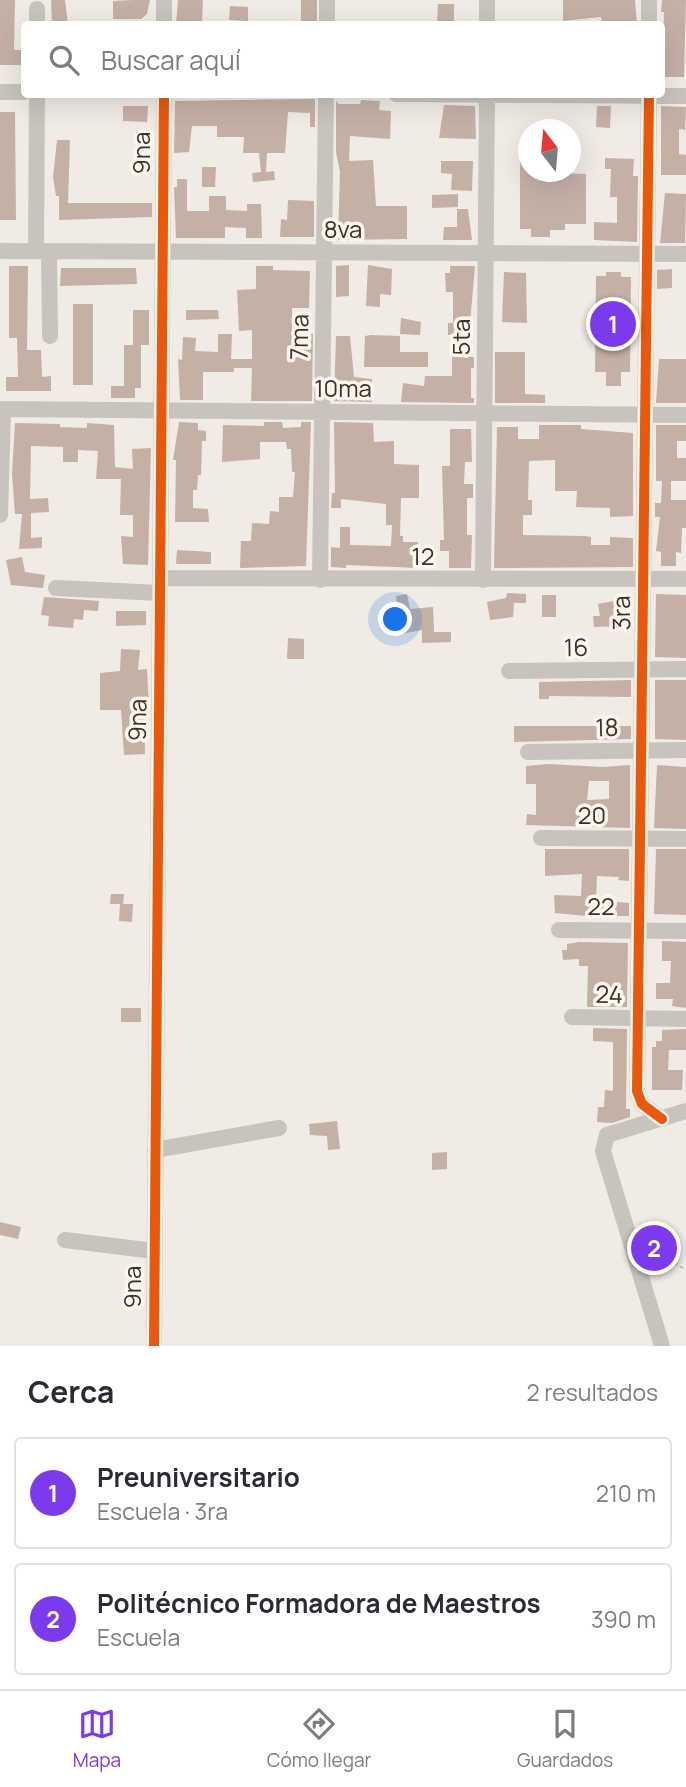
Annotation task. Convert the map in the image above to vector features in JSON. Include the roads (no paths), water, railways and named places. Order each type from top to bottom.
[{"type":"street","points":[[164,0],[164,21]]},
{"type":"street","points":[[327,0],[327,21]]},
{"type":"street","points":[[487,21],[488,0]]},
{"type":"street","points":[[649,0],[649,21]]},
{"type":"street","points":[[0,92],[21,92]]},
{"type":"street","points":[[665,95],[686,96]]},
{"type":"street","points":[[37,98],[43,251],[50,336]]},
{"type":"street","name":"9na","points":[[154,1346],[164,98]]},
{"type":"street","name":"7ma","points":[[320,580],[326,98]]},
{"type":"street","name":"5ta","points":[[483,580],[487,98]]},
{"type":"street","name":"3ra","points":[[649,98],[637,1091],[642,1104],[662,1119]]},
{"type":"street","name":"8va","points":[[0,251],[686,254]]},
{"type":"street","points":[[0,515],[1,409]]},
{"type":"street","name":"10ma","points":[[1,409],[686,415]]},
{"type":"street","name":"12","points":[[56,588],[320,580],[686,579]]},
{"type":"street","name":"16","points":[[509,671],[686,669]]},
{"type":"street","name":"18","points":[[528,752],[686,750]]},
{"type":"street","name":"20","points":[[541,838],[686,839]]},
{"type":"street","name":"22","points":[[559,930],[686,931]]},
{"type":"street","name":"24","points":[[572,1017],[686,1019]]},
{"type":"street","points":[[662,1346],[603,1151],[607,1135],[686,1111]]},
{"type":"street","points":[[155,1150],[279,1128]]},
{"type":"street","points":[[65,1240],[154,1251]]},
{"type":"place","name":"Preuniversitario","points":[[613,324]]},
{"type":"place","name":"Politécnico Formadora de Maestros","points":[[654,1248]]}]
